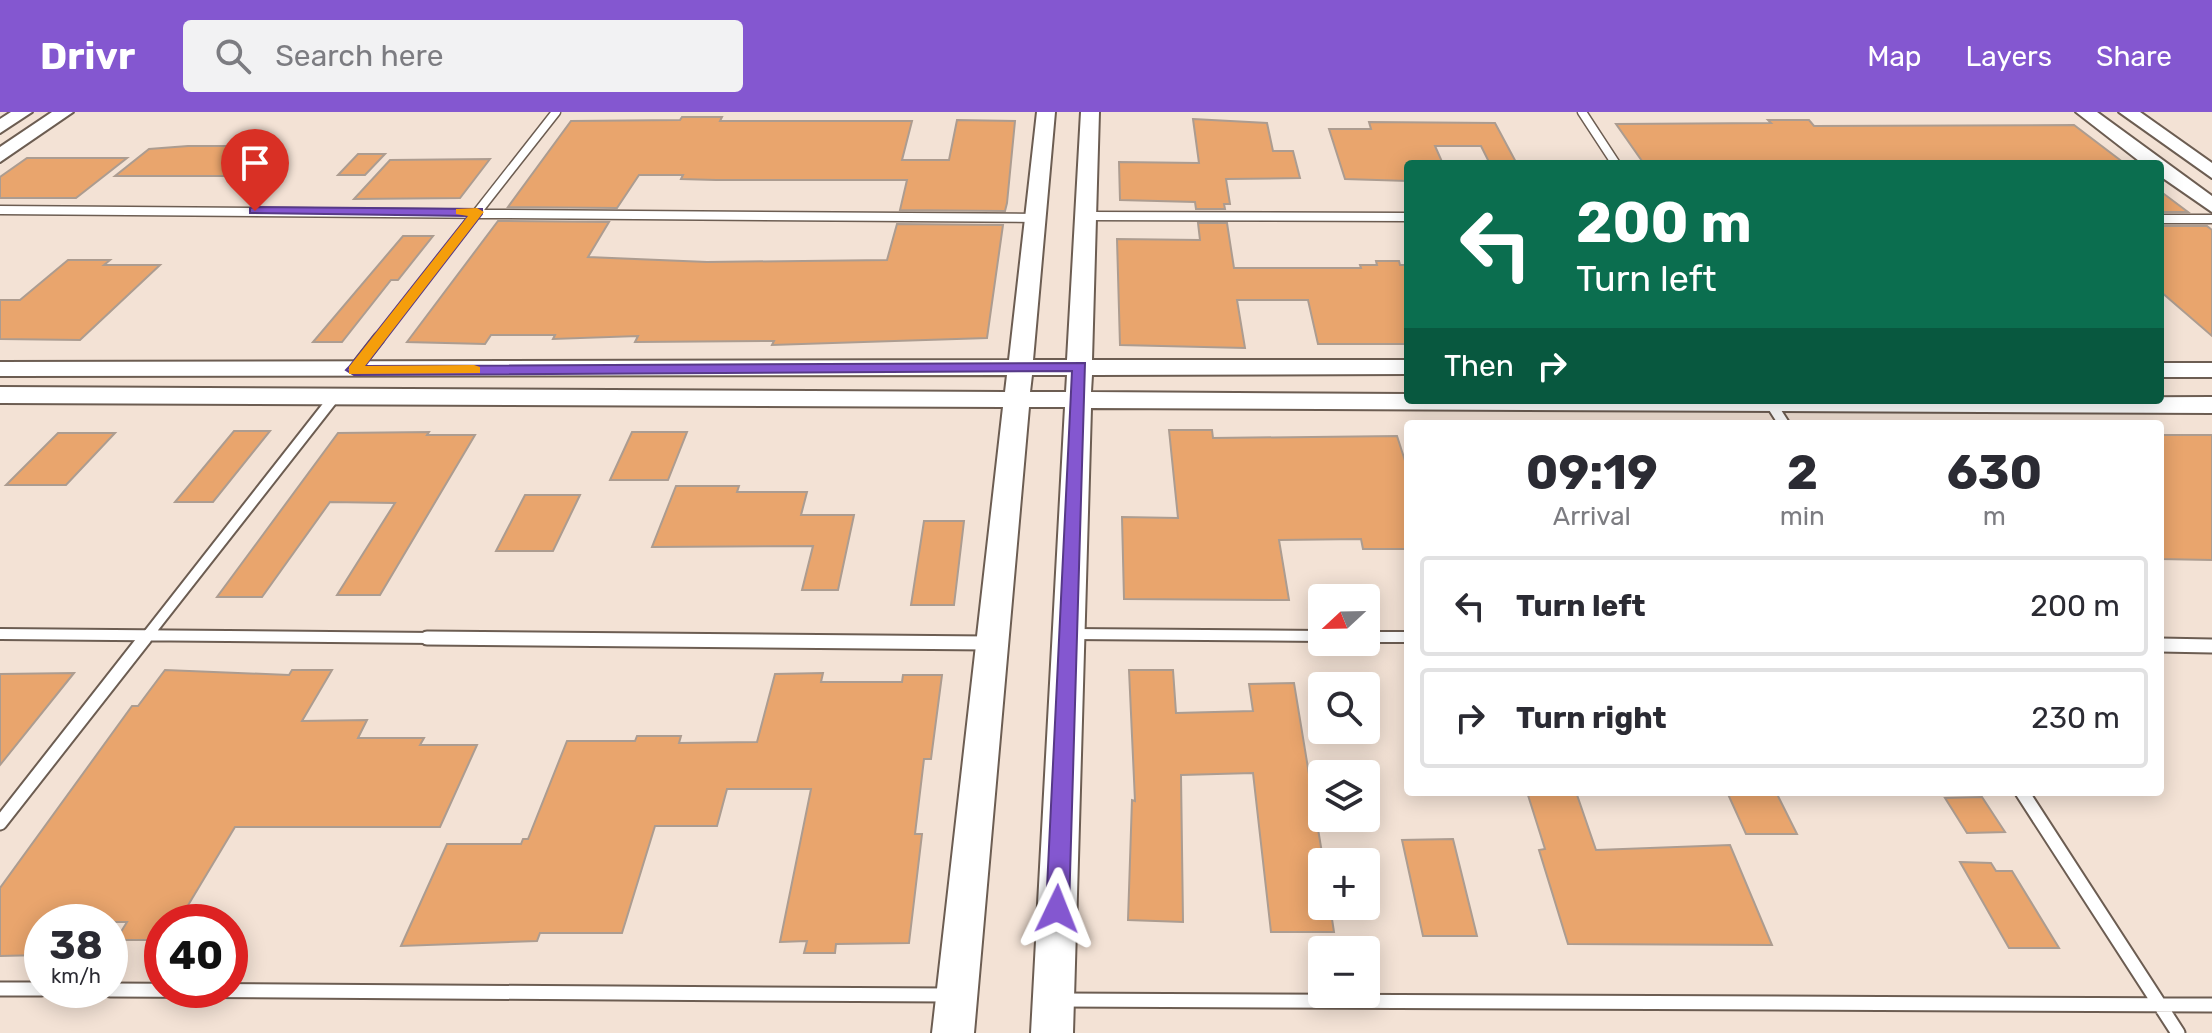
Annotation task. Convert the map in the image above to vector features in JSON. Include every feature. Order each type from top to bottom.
[{"type":"street","points":[[0,127],[23,112]]},
{"type":"street","points":[[0,156],[64,112]]},
{"type":"street","points":[[953,1033],[1046,112]]},
{"type":"street","points":[[1052,1033],[1090,112]]},
{"type":"street","points":[[2085,112],[2150,160]]},
{"type":"street","points":[[2128,112],[2212,172]]},
{"type":"street","points":[[2164,170],[2212,206]]},
{"type":"street","points":[[0,369],[1404,367]]},
{"type":"street","points":[[2164,370],[2212,370]]},
{"type":"street","points":[[0,395],[1078,399],[1777,413],[2212,405]]},
{"type":"lane","points":[[354,370],[556,112]]},
{"type":"lane","points":[[1582,112],[1613,160]]},
{"type":"lane","points":[[0,210],[1036,218]]},
{"type":"lane","points":[[1086,216],[1404,217]]},
{"type":"lane","points":[[2164,219],[2212,219]]},
{"type":"lane","points":[[0,823],[336,395]]},
{"type":"lane","points":[[0,634],[993,643]]},
{"type":"lane","points":[[1069,634],[1308,636]]},
{"type":"lane","points":[[1380,637],[1404,637]]},
{"type":"lane","points":[[2164,645],[2212,646]]},
{"type":"lane","points":[[2025,796],[2178,1033]]},
{"type":"lane","points":[[0,989],[24,989]]},
{"type":"lane","points":[[128,990],[957,995]]},
{"type":"lane","points":[[1053,1000],[2212,1005]]},
{"type":"building","points":[[682,117],[722,117],[720,121],[912,121],[902,160],[949,160],[957,120],[1015,121],[1005,211],[900,210],[907,180],[681,179],[683,175],[639,175],[617,208],[508,207],[571,121],[680,120]]},
{"type":"building","points":[[1193,119],[1267,123],[1273,151],[1293,151],[1300,178],[1226,179],[1230,204],[1224,204],[1225,209],[1196,209],[1195,202],[1120,200],[1119,162],[1199,163]]},
{"type":"building","points":[[1768,120],[1809,120],[1814,126],[2074,125],[2120,160],[1641,160],[1616,124],[1771,123]]},
{"type":"building","points":[[1369,122],[1495,123],[1515,160],[1488,160],[1481,146],[1435,146],[1441,160],[1404,160],[1404,181],[1345,179],[1329,129],[1371,129]]},
{"type":"building","points":[[279,146],[247,176],[115,176],[149,149]]},
{"type":"building","points":[[358,154],[385,154],[365,175],[338,175]]},
{"type":"building","points":[[27,158],[127,158],[76,198],[0,198],[0,177]]},
{"type":"building","points":[[490,159],[460,198],[354,199],[390,160]]},
{"type":"building","points":[[2164,194],[2188,212],[2164,212]]},
{"type":"building","points":[[498,221],[609,222],[588,257],[707,262],[887,260],[897,224],[1003,225],[987,338],[772,345],[774,341],[635,342],[638,336],[553,339],[555,335],[491,335],[485,344],[407,342]]},
{"type":"building","points":[[1198,223],[1227,223],[1234,268],[1361,268],[1360,265],[1377,265],[1376,261],[1399,261],[1400,265],[1404,265],[1404,344],[1318,344],[1308,300],[1237,300],[1245,348],[1120,345],[1117,239],[1200,240]]},
{"type":"building","points":[[2164,226],[2207,226],[2212,230],[2212,336],[2164,294]]},
{"type":"building","points":[[403,236],[433,236],[398,280],[391,280],[342,342],[313,342]]},
{"type":"building","points":[[68,260],[110,260],[104,265],[160,265],[80,340],[0,339],[0,300],[20,300]]},
{"type":"building","points":[[1169,430],[1212,430],[1213,438],[1397,436],[1404,458],[1404,549],[1363,549],[1361,539],[1279,540],[1289,600],[1124,599],[1122,517],[1178,518]]},
{"type":"building","points":[[234,431],[270,431],[213,502],[175,502]]},
{"type":"building","points":[[429,432],[427,435],[475,435],[380,595],[337,595],[395,503],[330,502],[262,597],[217,597],[338,433]]},
{"type":"building","points":[[632,432],[687,432],[668,480],[610,480]]},
{"type":"building","points":[[58,433],[115,433],[66,485],[6,485]]},
{"type":"building","points":[[2164,435],[2212,435],[2212,560],[2164,559]]},
{"type":"building","points":[[676,486],[739,486],[737,492],[807,492],[801,515],[854,515],[838,590],[802,590],[813,546],[652,547]]},
{"type":"building","points":[[525,495],[580,495],[553,551],[496,551]]},
{"type":"building","points":[[924,521],[964,521],[954,605],[911,605]]},
{"type":"building","points":[[165,670],[289,675],[292,670],[332,670],[302,721],[367,720],[358,738],[424,738],[420,745],[477,745],[440,827],[235,827],[189,904],[144,904],[144,940],[128,940],[128,904],[24,904],[24,955],[0,956],[0,888],[132,706],[138,706]]},
{"type":"building","points":[[1129,670],[1173,670],[1176,713],[1253,711],[1249,684],[1294,683],[1308,768],[1308,832],[1319,832],[1321,848],[1308,848],[1308,920],[1332,920],[1334,932],[1271,932],[1253,773],[1181,775],[1183,922],[1128,920],[1132,800],[1135,801]]},
{"type":"building","points":[[74,673],[0,765],[0,674]]},
{"type":"building","points":[[823,673],[821,682],[902,682],[903,675],[942,675],[931,759],[924,759],[915,834],[922,834],[909,943],[836,944],[835,953],[804,953],[807,941],[780,942],[811,789],[727,789],[717,826],[655,826],[622,933],[540,933],[537,941],[401,946],[447,844],[521,844],[523,839],[528,839],[567,741],[635,741],[637,736],[681,736],[679,743],[757,742],[775,674]]},
{"type":"building","points":[[1528,796],[1577,796],[1596,850],[1730,845],[1772,945],[1568,944],[1539,850],[1545,849]]},
{"type":"building","points":[[1729,796],[1778,796],[1797,834],[1746,834]]},
{"type":"building","points":[[1982,797],[2005,832],[1967,833],[1945,798]]},
{"type":"building","points":[[1453,839],[1477,936],[1423,936],[1402,840]]},
{"type":"building","points":[[1960,862],[1991,863],[1996,871],[2012,871],[2059,948],[2009,948]]},
{"type":"slow traffic","points":[[460,212],[477,212],[354,370],[474,370]]},
{"type":"route","points":[[255,211],[477,212],[354,370],[1079,367],[1057,909]]}]
